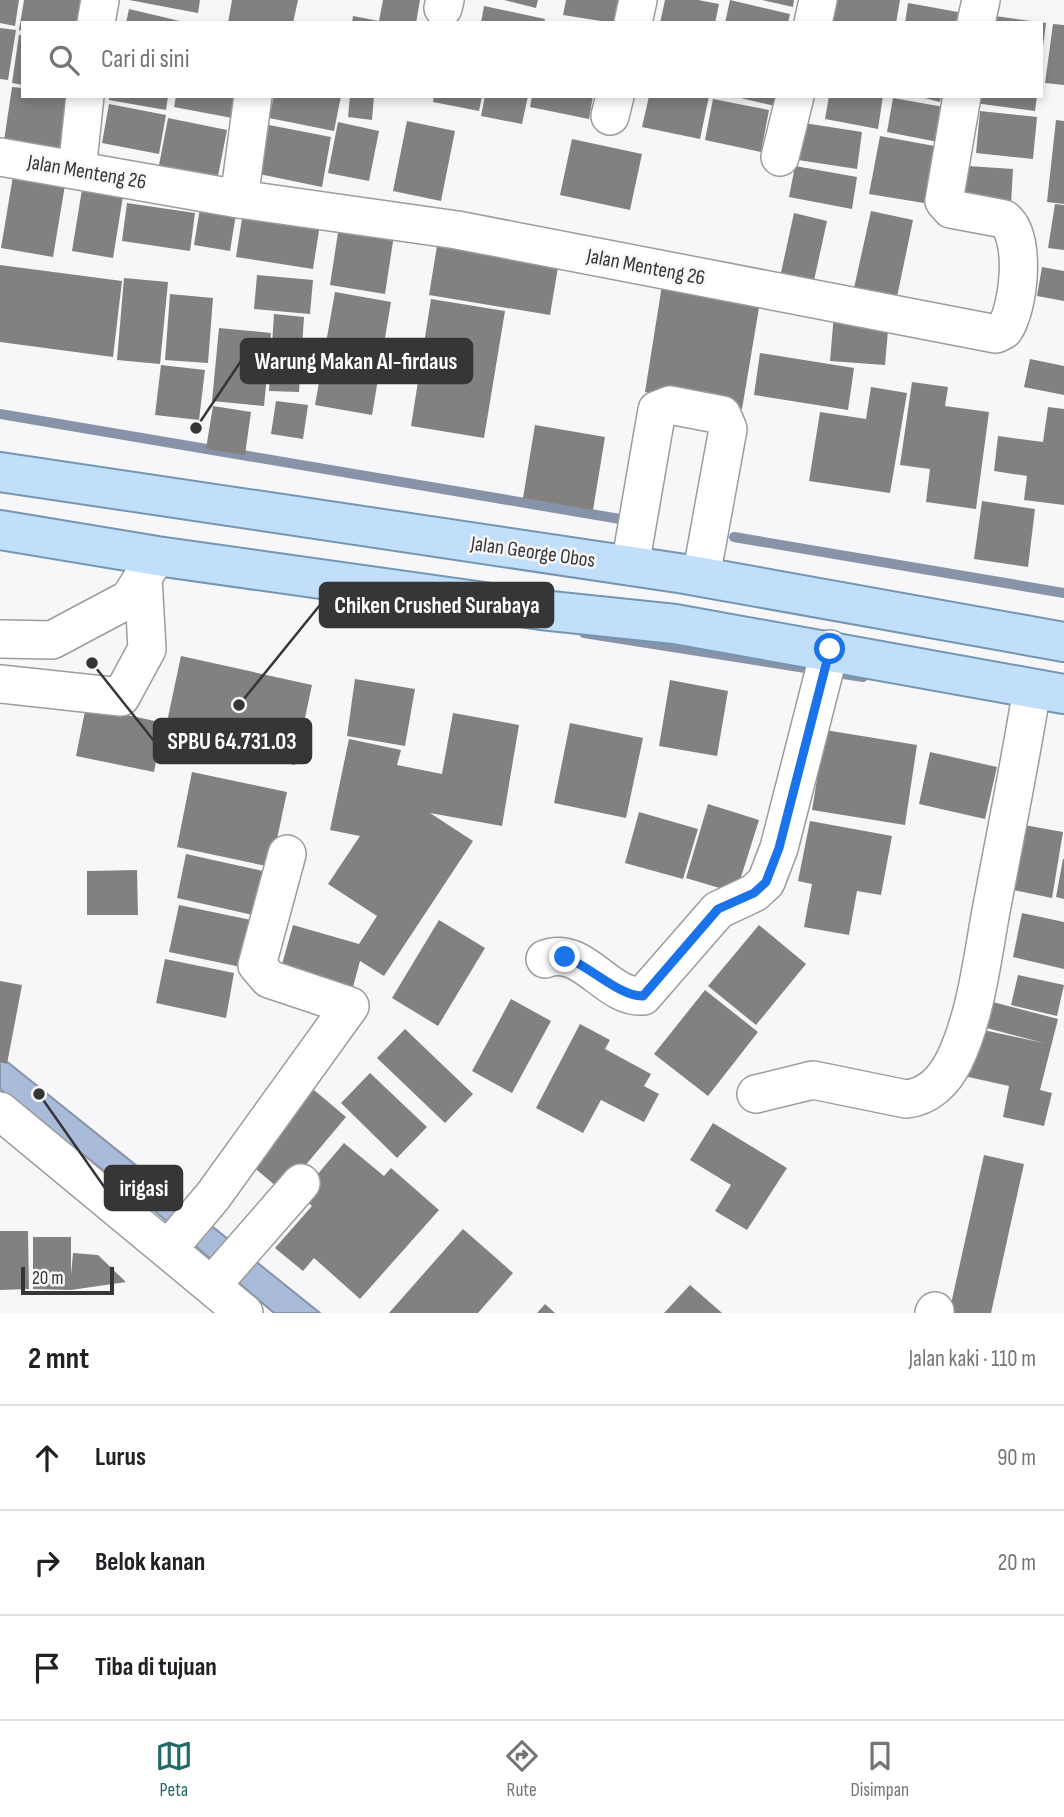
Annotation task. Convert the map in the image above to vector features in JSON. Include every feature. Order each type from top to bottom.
[{"type":"main road","name":"Jalan George Obos","points":[[0,472],[701,577],[1064,642]]},
{"type":"main road","points":[[0,530],[143,577],[676,624],[830,649],[1048,691]]},
{"type":"street","points":[[96,21],[100,0]]},
{"type":"street","points":[[633,21],[638,0]]},
{"type":"street","points":[[813,21],[818,0]]},
{"type":"street","points":[[976,21],[981,0]]},
{"type":"street","points":[[77,170],[85,98]]},
{"type":"street","points":[[239,199],[253,98]]},
{"type":"street","points":[[780,157],[795,98]]},
{"type":"street","name":"Jalan Menteng 26","points":[[0,156],[239,199],[457,230],[996,334],[1004,330],[1014,310],[1019,245],[1010,224],[1004,219],[951,209],[944,201],[962,98]]},
{"type":"street","points":[[630,566],[657,410],[670,405],[722,415],[728,429],[701,577]]},
{"type":"street","points":[[0,639],[52,640],[143,577]]},
{"type":"street","points":[[0,661],[62,663],[125,628],[143,577]]},
{"type":"street","points":[[0,684],[121,697],[147,649],[143,577]]},
{"type":"street","points":[[545,959],[554,956],[579,962],[625,992],[643,996],[718,909],[754,893],[766,882],[779,848],[830,649]]},
{"type":"street","points":[[756,1094],[813,1080],[906,1099],[918,1098],[928,1093],[946,1073],[954,1060],[976,995],[1048,691]]},
{"type":"street","points":[[178,1236],[213,1196],[350,1006],[269,979],[257,965],[287,854]]},
{"type":"street","points":[[0,1111],[178,1236],[235,1259]]},
{"type":"street","points":[[235,1259],[301,1183]]},
{"type":"street","points":[[235,1259],[244,1313]]},
{"type":"water","points":[[0,1056],[320,1313],[274,1313],[150,1207],[0,1089]]},
{"type":"building","points":[[0,0],[19,0],[15,26],[0,23]]},
{"type":"building","points":[[24,0],[81,0],[77,21],[21,21],[19,30]]},
{"type":"building","points":[[129,0],[200,0],[198,13]]},
{"type":"building","points":[[232,0],[298,0],[293,21],[228,21]]},
{"type":"building","points":[[383,0],[420,0],[416,21],[379,21]]},
{"type":"building","points":[[504,0],[538,0],[536,8]]},
{"type":"building","points":[[566,0],[619,0],[614,21],[563,15]]},
{"type":"building","points":[[665,0],[698,0],[719,4],[715,21],[660,21]]},
{"type":"building","points":[[730,0],[790,14],[788,21],[725,21]]},
{"type":"building","points":[[762,0],[794,0],[793,7]]},
{"type":"building","points":[[835,0],[900,0],[896,21],[831,21]]},
{"type":"building","points":[[908,3],[958,12],[956,21],[905,21]]},
{"type":"building","points":[[484,6],[545,19],[544,21],[481,21]]},
{"type":"building","points":[[129,9],[180,21],[126,21]]},
{"type":"building","points":[[988,15],[1031,21],[987,21]]},
{"type":"building","points":[[353,16],[379,21],[352,21]]},
{"type":"building","points":[[1043,22],[1046,23],[1043,46]]},
{"type":"building","points":[[1053,24],[1064,25],[1064,85],[1045,83]]},
{"type":"building","points":[[0,28],[16,30],[8,80],[0,79]]},
{"type":"building","points":[[19,35],[21,35],[21,85],[12,83]]},
{"type":"building","points":[[12,87],[21,88],[21,98],[68,98],[59,150],[4,141]]},
{"type":"building","points":[[109,98],[168,98],[166,110]]},
{"type":"building","points":[[176,98],[236,98],[232,118],[174,107]]},
{"type":"building","points":[[274,98],[341,98],[334,131],[269,118]]},
{"type":"building","points":[[350,98],[374,98],[372,120],[348,117]]},
{"type":"building","points":[[434,98],[482,98],[479,111],[433,102]]},
{"type":"building","points":[[485,98],[528,98],[522,124],[481,116]]},
{"type":"building","points":[[532,98],[593,98],[589,119],[530,107]]},
{"type":"building","points":[[649,98],[709,98],[700,139],[642,127]]},
{"type":"building","points":[[741,98],[777,98],[775,106]]},
{"type":"building","points":[[829,98],[883,98],[878,129],[825,119]]},
{"type":"building","points":[[893,98],[944,107],[938,142],[887,132]]},
{"type":"building","points":[[925,98],[941,98],[940,102]]},
{"type":"building","points":[[975,98],[1037,98],[1035,111],[974,103]]},
{"type":"building","points":[[713,99],[769,110],[761,152],[705,140]]},
{"type":"building","points":[[109,104],[166,115],[159,154],[102,143]]},
{"type":"building","points":[[980,111],[1037,117],[1033,159],[976,153]]},
{"type":"building","points":[[168,118],[227,130],[218,176],[159,165]]},
{"type":"building","points":[[1056,120],[1064,121],[1064,204],[1047,202]]},
{"type":"building","points":[[407,121],[455,131],[441,201],[393,191]]},
{"type":"building","points":[[338,122],[379,131],[369,181],[328,173]]},
{"type":"building","points":[[804,123],[862,132],[857,169],[798,160]]},
{"type":"building","points":[[269,125],[331,137],[322,187],[259,174]]},
{"type":"building","points":[[880,136],[940,147],[930,204],[869,194]]},
{"type":"building","points":[[572,139],[642,154],[630,210],[560,195]]},
{"type":"building","points":[[795,166],[857,177],[852,209],[789,197]]},
{"type":"building","points":[[968,166],[1013,169],[1011,204],[965,200]]},
{"type":"building","points":[[13,176],[65,185],[53,257],[1,248]]},
{"type":"building","points":[[83,183],[124,190],[113,258],[72,251]]},
{"type":"building","points":[[127,203],[195,213],[190,251],[122,241]]},
{"type":"building","points":[[1055,204],[1064,205],[1064,250],[1048,248]]},
{"type":"building","points":[[200,208],[236,214],[230,251],[194,245]]},
{"type":"building","points":[[871,211],[913,220],[897,297],[854,288]]},
{"type":"building","points":[[243,212],[320,224],[313,269],[236,257]]},
{"type":"building","points":[[794,213],[827,221],[813,285],[780,277]]},
{"type":"building","points":[[339,226],[394,235],[385,294],[330,285]]},
{"type":"building","points":[[438,240],[559,261],[550,315],[429,295]]},
{"type":"building","points":[[0,265],[122,281],[113,357],[0,342]]},
{"type":"building","points":[[1042,267],[1064,271],[1064,301],[1037,296]]},
{"type":"building","points":[[257,275],[313,280],[310,314],[254,309]]},
{"type":"building","points":[[124,278],[168,282],[160,364],[117,360]]},
{"type":"building","points":[[663,279],[761,296],[742,409],[645,392]]},
{"type":"building","points":[[335,292],[391,302],[372,415],[315,405]]},
{"type":"building","points":[[170,294],[213,298],[208,363],[165,360]]},
{"type":"building","points":[[431,299],[505,311],[484,438],[411,426]]},
{"type":"building","points":[[274,314],[304,317],[299,392],[269,391]]},
{"type":"building","points":[[834,314],[889,319],[885,365],[830,361]]},
{"type":"building","points":[[219,328],[271,333],[264,406],[212,401]]},
{"type":"building","points":[[760,353],[854,368],[848,410],[754,395]]},
{"type":"building","points":[[1030,359],[1064,366],[1064,395],[1024,387]]},
{"type":"building","points":[[161,365],[205,370],[199,420],[155,415]]},
{"type":"building","points":[[912,382],[948,387],[945,406],[989,412],[976,509],[926,502],[930,469],[900,465]]},
{"type":"building","points":[[871,387],[907,393],[890,493],[809,481],[820,412],[866,419]]},
{"type":"building","points":[[276,401],[308,405],[303,439],[271,434]]},
{"type":"building","points":[[213,406],[251,412],[245,455],[206,449]]},
{"type":"building","points":[[1048,407],[1064,409],[1064,505],[1024,500],[1027,476],[994,471],[998,436],[1043,442]]},
{"type":"building","points":[[535,425],[605,437],[593,510],[523,498]]},
{"type":"building","points":[[982,501],[1035,509],[1028,567],[974,559]]},
{"type":"building","points":[[181,656],[312,685],[295,765],[164,736]]},
{"type":"building","points":[[355,679],[415,689],[405,746],[347,736]]},
{"type":"building","points":[[670,680],[728,691],[717,756],[659,746]]},
{"type":"building","points":[[86,706],[164,723],[154,772],[76,756]]},
{"type":"building","points":[[453,713],[519,725],[502,826],[430,813],[473,841],[384,976],[360,961],[353,987],[281,968],[293,925],[359,944],[377,916],[328,884],[360,836],[330,830],[349,739],[401,750],[397,765],[442,774]]},
{"type":"building","points":[[570,723],[643,738],[626,818],[554,803]]},
{"type":"building","points":[[825,730],[917,745],[905,825],[812,810]]},
{"type":"building","points":[[930,752],[997,767],[985,819],[919,804]]},
{"type":"building","points":[[192,772],[287,792],[271,867],[177,847]]},
{"type":"building","points":[[708,804],[759,820],[736,893],[686,878]]},
{"type":"building","points":[[639,812],[698,829],[683,879],[625,863]]},
{"type":"building","points":[[810,821],[892,836],[881,895],[857,891],[849,935],[804,927],[812,884],[798,881]]},
{"type":"building","points":[[1024,825],[1063,832],[1052,898],[1013,890]]},
{"type":"building","points":[[186,854],[263,871],[253,915],[177,898]]},
{"type":"building","points":[[1064,859],[1064,899],[1056,897]]},
{"type":"building","points":[[137,870],[138,915],[87,915],[87,871]]},
{"type":"building","points":[[179,905],[251,920],[241,967],[169,952]]},
{"type":"building","points":[[1022,913],[1064,922],[1064,969],[1013,957]]},
{"type":"building","points":[[439,920],[485,948],[438,1026],[392,998]]},
{"type":"building","points":[[759,925],[806,964],[756,1025],[708,986]]},
{"type":"building","points":[[165,959],[234,973],[226,1018],[156,1003]]},
{"type":"building","points":[[1018,975],[1064,985],[1057,1016],[1011,1005]]},
{"type":"building","points":[[0,981],[22,985],[7,1064],[0,1062]]},
{"type":"building","points":[[705,990],[758,1032],[708,1096],[654,1054]]},
{"type":"building","points":[[511,999],[551,1021],[512,1093],[472,1071]]},
{"type":"building","points":[[985,1000],[1058,1019],[1040,1090],[1052,1093],[1044,1126],[1003,1117],[1009,1086],[964,1076],[974,1028],[1044,1043],[979,1026]]},
{"type":"building","points":[[580,1024],[610,1040],[605,1049],[651,1074],[644,1086],[659,1094],[644,1122],[601,1100],[583,1133],[536,1108]]},
{"type":"building","points":[[405,1029],[473,1094],[445,1123],[377,1058]]},
{"type":"building","points":[[370,1073],[427,1127],[397,1158],[341,1103]]},
{"type":"building","points":[[314,1090],[346,1117],[283,1192],[251,1165]]},
{"type":"building","points":[[713,1123],[787,1168],[747,1230],[715,1211],[731,1185],[690,1160]]},
{"type":"building","points":[[344,1143],[384,1176],[391,1168],[439,1210],[360,1299],[314,1258],[303,1271],[275,1248],[312,1206],[300,1195]]},
{"type":"building","points":[[984,1155],[1024,1164],[991,1313],[949,1313]]},
{"type":"building","points":[[463,1229],[513,1273],[478,1313],[389,1313]]},
{"type":"building","points":[[0,1231],[28,1231],[29,1289],[0,1290]]},
{"type":"building","points":[[33,1237],[71,1237],[71,1275],[73,1253],[98,1255],[126,1282],[71,1290],[33,1289]]},
{"type":"building","points":[[690,1285],[722,1313],[664,1313]]},
{"type":"building","points":[[545,1304],[555,1313],[537,1313]]},
{"type":"waterway","points":[[0,414],[626,520]]},
{"type":"waterway","points":[[734,537],[1064,593]]},
{"type":"waterway","points":[[584,633],[863,677]]},
{"type":"place","name":"Warung Makan Al-firdaus","points":[[196,428]]},
{"type":"place","name":"SPBU 64.731.03","points":[[92,663]]},
{"type":"place","name":"Chiken Crushed Surabaya","points":[[239,705]]},
{"type":"place","name":"irigasi","points":[[39,1094]]},
{"type":"route","points":[[565,957],[579,962],[631,995],[643,996],[718,909],[754,893],[766,882],[779,848],[830,649]]}]
